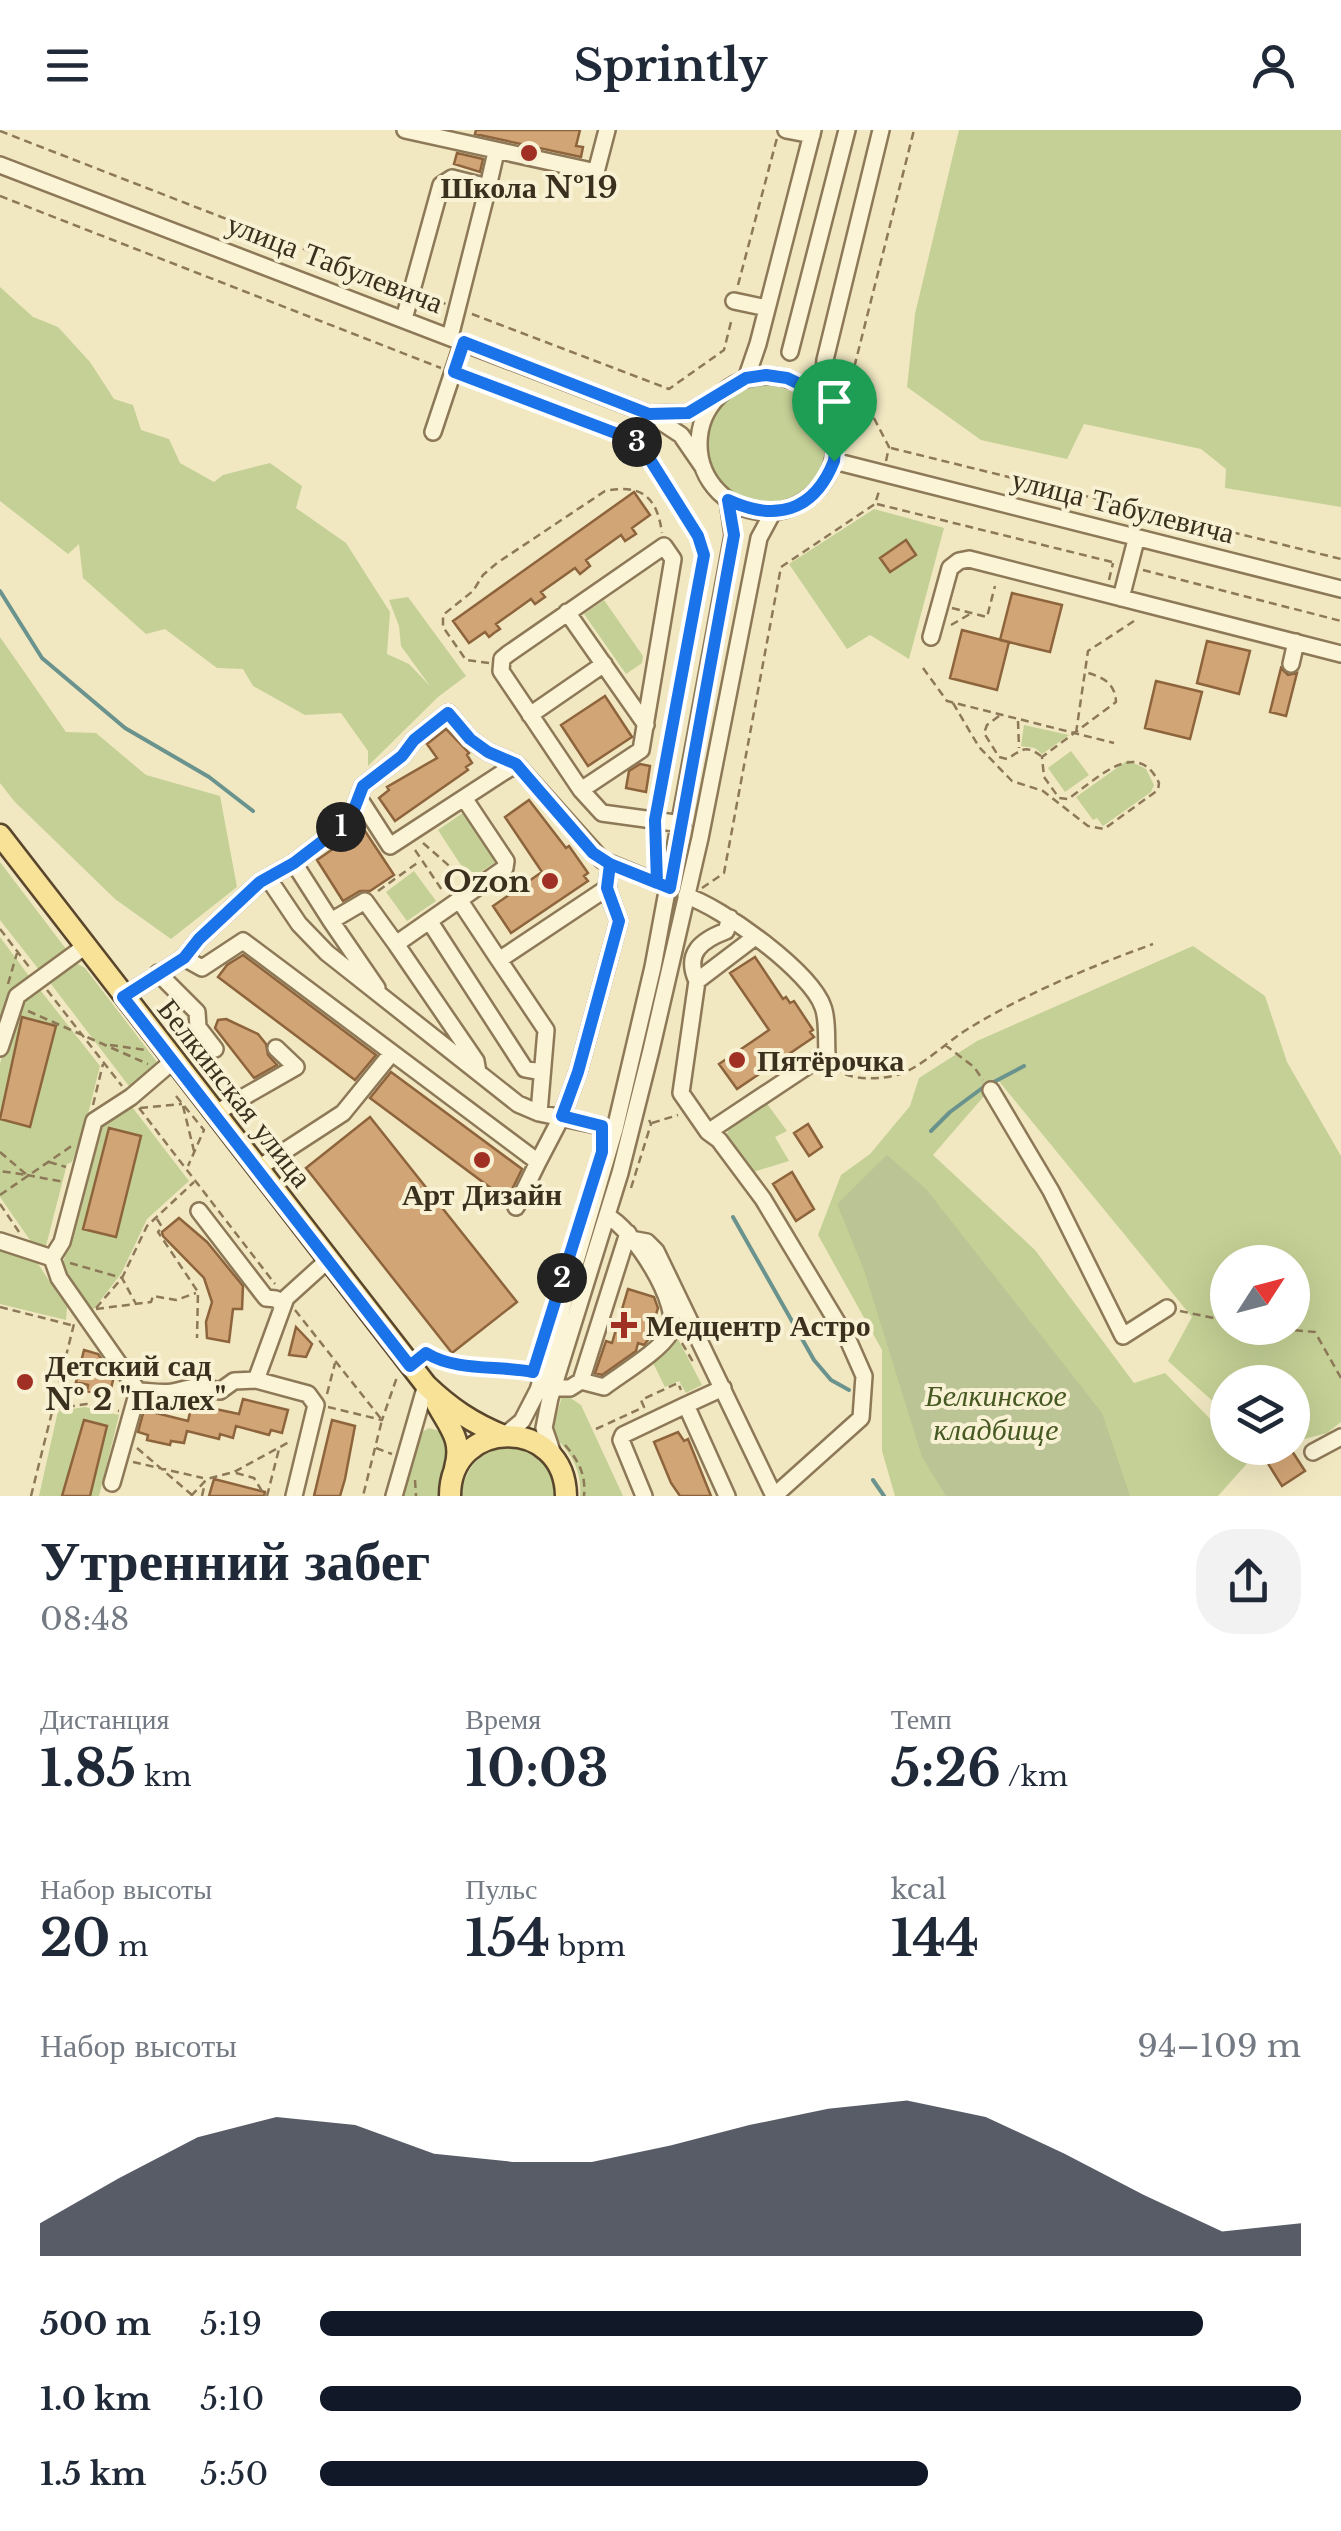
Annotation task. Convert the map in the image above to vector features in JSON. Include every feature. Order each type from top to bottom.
[{"type":"main road","name":"Белкинская улица","points":[[1,839],[123,997],[165,1064],[214,1114],[426,1385],[454,1412],[475,1424],[504,1436],[556,1447]]},
{"type":"main road","name":"Белкинская улица","points":[[426,1385],[457,1438],[460,1452],[450,1496]]},
{"type":"main road","points":[[455,1469],[475,1446],[504,1436]]},
{"type":"main road","points":[[556,1447],[566,1496]]},
{"type":"street","points":[[405,130],[596,172],[607,130]]},
{"type":"street","points":[[746,378],[813,133],[783,130]]},
{"type":"street","points":[[790,352],[847,130]]},
{"type":"street","points":[[821,401],[825,360],[881,130]]},
{"type":"street","points":[[433,432],[454,372],[457,308],[496,152]]},
{"type":"street","name":"улица Табулевича","points":[[0,164],[649,414],[681,435],[702,467]]},
{"type":"street","points":[[404,319],[441,185],[452,178],[488,188]]},
{"type":"street","points":[[734,301],[768,308]]},
{"type":"street","points":[[766,375],[787,378],[806,387],[821,401],[832,420],[836,440],[834,461],[818,491],[805,502],[773,512],[750,510],[728,500],[712,486],[702,467],[699,436],[702,421],[719,395],[746,378],[766,375]]},
{"type":"street","name":"улица Табулевича","points":[[649,414],[688,413],[719,395]]},
{"type":"street","name":"улица Табулевича","points":[[834,461],[1341,589]]},
{"type":"street","points":[[504,1436],[522,1421],[538,1390],[615,1128],[664,885],[682,824],[734,535],[728,500]]},
{"type":"street","points":[[556,1447],[544,1428],[553,1388],[607,1216],[692,898],[759,538],[773,512]]},
{"type":"street","points":[[1121,598],[1121,565],[1136,540]]},
{"type":"street","points":[[581,790],[641,750],[673,559],[664,546],[508,654],[500,671],[581,790],[602,812],[682,824]]},
{"type":"street","points":[[938,633],[940,605],[950,568],[965,559],[1341,654]]},
{"type":"street","points":[[568,612],[646,725]]},
{"type":"street","points":[[1291,664],[1296,642]]},
{"type":"street","points":[[530,715],[604,664]]},
{"type":"street","points":[[123,997],[184,958],[199,939],[268,878],[350,820],[363,786],[448,713],[470,739],[516,764],[593,853],[610,864],[664,885]]},
{"type":"street","points":[[359,798],[390,846],[516,764]]},
{"type":"street","points":[[396,944],[505,868],[506,861],[464,798]]},
{"type":"street","points":[[294,863],[388,1004]]},
{"type":"street","points":[[516,1207],[562,1116],[578,1072],[619,921],[607,888],[610,864]]},
{"type":"street","points":[[268,878],[299,924],[327,953],[518,1104],[615,1128]]},
{"type":"street","points":[[498,960],[607,888]]},
{"type":"street","points":[[692,898],[730,918],[804,977],[823,1007],[827,1054],[708,1132]]},
{"type":"street","points":[[331,921],[365,901],[476,1061],[478,1072]]},
{"type":"street","points":[[456,904],[546,1030],[539,1112]]},
{"type":"street","points":[[607,1216],[656,1251],[774,1496],[853,1426],[864,1409],[864,1376],[763,1199],[681,1093],[697,981],[692,971],[696,950],[704,939],[726,931],[730,918]]},
{"type":"street","points":[[430,922],[525,1069],[541,1072]]},
{"type":"street","points":[[697,981],[755,937]]},
{"type":"street","points":[[184,958],[202,968],[243,942],[538,1162]]},
{"type":"street","points":[[0,1048],[12,1002],[84,947]]},
{"type":"street","points":[[158,973],[198,1012],[198,1028],[216,1050]]},
{"type":"street","points":[[214,1114],[296,1067],[276,1048]]},
{"type":"street","points":[[257,1169],[344,1113],[391,1054]]},
{"type":"street","points":[[52,1258],[62,1242],[94,1121],[130,1097],[165,1064]]},
{"type":"street","points":[[991,1090],[1051,1191],[1123,1336],[1167,1308]]},
{"type":"street","points":[[199,1211],[266,1298],[276,1299],[282,1305]]},
{"type":"street","points":[[553,1388],[570,1388],[581,1381],[632,1236]]},
{"type":"street","points":[[581,1381],[604,1387],[670,1333],[673,1311],[632,1236]]},
{"type":"street","points":[[0,1242],[52,1258],[59,1278],[138,1391],[112,1483]]},
{"type":"street","points":[[256,1380],[286,1298],[328,1260]]},
{"type":"street","points":[[573,1324],[599,1324]]},
{"type":"street","points":[[138,1391],[173,1392],[185,1386],[220,1391],[234,1381],[256,1380],[308,1394],[316,1405],[294,1496]]},
{"type":"street","points":[[394,1496],[426,1385]]},
{"type":"street","points":[[644,1496],[620,1440],[626,1432],[723,1388]]},
{"type":"street","points":[[686,1404],[726,1496]]},
{"type":"street","points":[[1313,1452],[1341,1437]]},
{"type":"path","points":[[0,131],[669,389],[724,350],[730,337],[734,301],[783,130]]},
{"type":"path","points":[[692,898],[724,873],[781,567],[875,504],[884,473],[889,447],[852,376],[914,130]]},
{"type":"path","points":[[0,196],[639,442],[698,536],[704,555],[655,820],[664,885]]},
{"type":"path","points":[[889,447],[1341,558]]},
{"type":"path","points":[[500,665],[466,660],[444,628],[443,615],[473,591],[483,575],[497,564],[605,491],[624,487],[636,488],[660,516],[664,546]]},
{"type":"path","points":[[875,504],[1341,622]]},
{"type":"path","points":[[1111,570],[1121,565]]},
{"type":"path","points":[[940,605],[987,617],[995,586]]},
{"type":"path","points":[[938,633],[971,613]]},
{"type":"path","points":[[1076,734],[1088,651],[1134,621]]},
{"type":"path","points":[[923,668],[947,701],[1114,743]]},
{"type":"path","points":[[1042,757],[1116,702],[1111,684],[1084,672]]},
{"type":"path","points":[[953,703],[980,747],[1012,781],[1057,799],[1068,799],[1124,760],[1136,760],[1148,767],[1160,783],[1158,790],[1104,828],[1078,820],[1057,799],[1044,777],[1042,757],[1019,748],[1007,758],[1000,757],[987,740],[987,725],[1000,714]]},
{"type":"path","points":[[1018,719],[1019,748]]},
{"type":"path","points":[[408,834],[422,860],[456,904]]},
{"type":"path","points":[[408,834],[476,890]]},
{"type":"path","points":[[365,901],[422,860]]},
{"type":"path","points":[[822,1056],[840,1074],[875,1078],[903,1073],[973,1025],[1102,963],[1154,944]]},
{"type":"path","points":[[4,998],[18,952]]},
{"type":"path","points":[[21,1010],[165,1064]]},
{"type":"path","points":[[104,1044],[146,1050]]},
{"type":"path","points":[[944,1044],[974,1067],[991,1090]]},
{"type":"path","points":[[176,1096],[204,1130],[186,1169]]},
{"type":"path","points":[[139,1108],[183,1104]]},
{"type":"path","points":[[183,1104],[194,1152]]},
{"type":"path","points":[[651,1124],[692,1111]]},
{"type":"path","points":[[0,1195],[82,1138]]},
{"type":"path","points":[[0,1152],[27,1175]]},
{"type":"path","points":[[0,1171],[70,1183]]},
{"type":"path","points":[[89,1314],[122,1278],[155,1216],[196,1181]]},
{"type":"path","points":[[0,1204],[31,1249]]},
{"type":"path","points":[[155,1216],[162,1227],[158,1232],[198,1292],[197,1338]]},
{"type":"path","points":[[52,1258],[122,1278],[136,1304]]},
{"type":"path","points":[[95,1309],[151,1302],[153,1296],[176,1300],[198,1292]]},
{"type":"path","points":[[0,1307],[72,1325],[31,1496]]},
{"type":"path","points":[[1167,1308],[1210,1316]]},
{"type":"path","points":[[1310,1332],[1315,1332],[1341,1378]]},
{"type":"path","points":[[316,1405],[382,1420],[393,1382],[426,1353],[445,1364],[515,1367],[533,1372]]},
{"type":"path","points":[[52,1409],[87,1404],[132,1414]]},
{"type":"path","points":[[120,1458],[206,1479],[234,1472],[310,1430]]},
{"type":"path","points":[[130,1440],[192,1496],[206,1479]]},
{"type":"path","points":[[266,1496],[280,1447]]},
{"type":"path","points":[[556,1447],[580,1464],[584,1496]]},
{"type":"path","points":[[234,1472],[254,1478],[266,1496]]},
{"type":"path","points":[[202,1496],[206,1479]]},
{"type":"green space","points":[[959,130],[1341,130],[1341,507],[1225,488],[1226,469],[1201,449],[1084,424],[1067,459],[981,440],[907,387],[915,314]]},
{"type":"green space","points":[[0,287],[33,317],[58,327],[90,362],[114,399],[133,405],[141,430],[169,439],[180,463],[214,482],[223,475],[270,463],[302,486],[296,508],[346,543],[390,612],[387,654],[409,664],[430,686],[401,646],[399,626],[389,600],[408,597],[466,676],[438,697],[368,766],[368,751],[341,713],[305,715],[253,686],[243,669],[217,668],[165,629],[146,634],[83,578],[79,544],[68,554],[0,501]]},
{"type":"green space","points":[[766,386],[789,390],[808,403],[821,422],[825,445],[821,468],[808,487],[789,500],[766,504],[743,500],[724,487],[711,468],[707,445],[711,422],[724,403],[743,390]]},
{"type":"green space","points":[[874,509],[944,528],[909,659],[870,635],[847,649],[789,564]]},
{"type":"green space","points":[[604,600],[643,656],[642,663],[626,674],[584,614]]},
{"type":"green space","points":[[0,637],[66,732],[96,733],[146,775],[220,796],[237,887],[171,939],[115,899],[0,783]]},
{"type":"green space","points":[[1024,725],[1069,735],[1042,754],[1035,748],[1021,746]]},
{"type":"green space","points":[[1071,751],[1089,775],[1065,792],[1048,768]]},
{"type":"green space","points":[[1128,760],[1146,769],[1154,785],[1151,792],[1103,826],[1097,818],[1093,820],[1076,797]]},
{"type":"green space","points":[[464,812],[497,861],[470,879],[438,830]]},
{"type":"green space","points":[[0,862],[66,949],[40,971],[0,920]]},
{"type":"green space","points":[[414,871],[436,901],[407,921],[386,892]]},
{"type":"green space","points":[[0,937],[29,976],[14,989],[0,1019]]},
{"type":"green space","points":[[1193,946],[1265,996],[1287,1062],[1341,1156],[1341,1422],[1327,1433],[1310,1438],[1310,1365],[1210,1365],[1210,1399],[1168,1361],[1192,1317],[998,1080],[933,1155],[1035,1250],[1134,1383],[1165,1373],[1210,1419],[1210,1465],[1246,1465],[1218,1496],[895,1496],[882,1451],[882,1350],[818,1235],[841,1175],[870,1154],[910,1106],[919,1078],[977,1041]]},
{"type":"green space","points":[[74,962],[85,968],[157,1062],[158,1070],[132,1090],[48,980]]},
{"type":"green space","points":[[37,986],[100,1066],[72,1162],[67,1164],[46,1246],[32,1243],[0,1197],[0,1064],[12,1014]]},
{"type":"green space","points":[[765,1101],[787,1131],[775,1137],[789,1161],[753,1172],[727,1134],[731,1123]]},
{"type":"green space","points":[[129,1103],[189,1181],[147,1219],[121,1274],[89,1315],[66,1283],[62,1268],[97,1127]]},
{"type":"green space","name":"Белкинское кладбище","points":[[887,1155],[926,1189],[1102,1413],[1130,1496],[946,1496],[922,1457],[864,1270],[837,1204]]},
{"type":"green space","points":[[0,1250],[34,1258],[67,1307],[66,1320],[0,1304]]},
{"type":"green space","points":[[678,1339],[702,1385],[686,1393],[679,1381],[665,1387],[653,1363]]},
{"type":"green space","points":[[563,1393],[581,1405],[623,1496],[580,1496],[575,1464],[555,1437],[554,1424]]},
{"type":"green space","points":[[85,1407],[119,1415],[99,1496],[39,1496],[58,1411]]},
{"type":"green space","points":[[429,1428],[446,1433],[448,1441],[438,1496],[403,1496],[419,1434]]},
{"type":"green space","points":[[509,1446],[542,1462],[552,1476],[557,1496],[462,1496],[466,1477],[476,1462],[490,1451]]},
{"type":"building","points":[[476,130],[580,130],[576,146],[583,147],[581,157],[475,134]]},
{"type":"building","points":[[457,153],[483,159],[480,172],[454,164]]},
{"type":"building","points":[[634,492],[650,515],[632,528],[636,534],[625,541],[621,535],[586,560],[590,566],[580,574],[575,568],[541,592],[545,597],[535,604],[531,599],[496,624],[500,629],[489,637],[485,632],[469,643],[453,621]]},
{"type":"building","points":[[906,540],[916,555],[890,572],[880,558]]},
{"type":"building","points":[[1012,593],[1062,605],[1050,652],[1000,640]]},
{"type":"building","points":[[962,630],[1009,642],[997,690],[950,678]]},
{"type":"building","points":[[1207,641],[1250,651],[1239,694],[1197,683]]},
{"type":"building","points":[[1281,668],[1288,675],[1297,673],[1286,716],[1270,712]]},
{"type":"building","points":[[1156,681],[1202,692],[1190,739],[1145,728]]},
{"type":"building","points":[[605,696],[632,737],[588,766],[561,725]]},
{"type":"building","points":[[446,729],[469,753],[472,763],[466,767],[468,770],[395,821],[379,798],[389,790],[387,787],[437,758],[427,744]]},
{"type":"building","points":[[640,764],[650,766],[646,792],[626,788],[629,771]]},
{"type":"building","points":[[529,800],[566,848],[569,846],[588,873],[584,876],[588,881],[511,933],[493,906],[542,872],[505,817]]},
{"type":"building","points":[[363,828],[394,875],[370,891],[360,891],[343,901],[317,860]]},
{"type":"building","points":[[243,955],[376,1055],[355,1080],[218,977],[227,965]]},
{"type":"building","points":[[755,957],[783,999],[794,1001],[814,1037],[737,1089],[719,1064],[769,1030],[730,973]]},
{"type":"building","points":[[22,1017],[56,1026],[30,1127],[0,1119]]},
{"type":"building","points":[[226,1019],[258,1034],[277,1065],[254,1078],[215,1028],[218,1020]]},
{"type":"building","points":[[391,1072],[522,1169],[507,1200],[370,1098]]},
{"type":"building","points":[[370,1117],[517,1302],[452,1353],[306,1168]]},
{"type":"building","points":[[808,1124],[822,1147],[809,1156],[794,1133]]},
{"type":"building","points":[[109,1128],[141,1136],[116,1237],[83,1229]]},
{"type":"building","points":[[792,1172],[814,1209],[796,1221],[773,1184]]},
{"type":"building","points":[[179,1218],[207,1242],[243,1286],[242,1309],[233,1309],[229,1342],[207,1338],[206,1322],[212,1302],[204,1278],[163,1236],[162,1232]]},
{"type":"building","points":[[628,1289],[654,1297],[658,1308],[648,1340],[644,1345],[638,1343],[636,1351],[602,1375],[595,1373],[606,1341],[612,1343]]},
{"type":"building","points":[[296,1327],[312,1344],[306,1357],[289,1355]]},
{"type":"building","points":[[84,1350],[98,1354],[114,1376],[109,1397],[87,1391],[88,1385],[76,1382]]},
{"type":"building","points":[[243,1399],[288,1410],[282,1433],[271,1430],[269,1435],[236,1426],[233,1438],[220,1434],[219,1439],[187,1431],[184,1443],[171,1441],[170,1445],[147,1440],[148,1435],[138,1432],[144,1410],[188,1421],[192,1404],[239,1414]]},
{"type":"building","points":[[84,1420],[107,1426],[90,1496],[62,1496]]},
{"type":"building","points":[[332,1420],[355,1426],[345,1479],[340,1496],[314,1496]]},
{"type":"building","points":[[678,1432],[684,1441],[688,1439],[711,1496],[680,1496],[671,1483],[654,1442]]},
{"type":"building","points":[[1269,1465],[1301,1465],[1305,1471],[1282,1486]]},
{"type":"building","points":[[214,1479],[265,1492],[264,1496],[209,1496]]},
{"type":"waterway","points":[[0,591],[42,658],[125,728],[209,777],[253,811]]},
{"type":"waterway","points":[[990,1084],[1024,1066]]},
{"type":"waterway","points":[[931,1131],[985,1086]]},
{"type":"waterway","points":[[733,1217],[814,1360],[831,1380],[849,1390]]},
{"type":"waterway","points":[[873,1480],[884,1496]]},
{"type":"place","name":"Школа №19","points":[[529,153]]},
{"type":"place","name":"Ozon","points":[[550,881]]},
{"type":"place","name":"Пятёрочка","points":[[737,1060]]},
{"type":"place","name":"Арт Дизайн","points":[[482,1160]]},
{"type":"place","name":"Медцентр Астро","points":[[624,1325]]},
{"type":"place","name":"Детский сад № 2 \"Палех\"","points":[[25,1382]]},
{"type":"route","points":[[834,461],[818,491],[790,509],[750,510],[728,500],[734,535],[670,888],[657,883],[610,864],[593,853],[516,764],[470,739],[448,713],[363,786],[350,820],[294,863],[260,882],[184,958],[123,997],[410,1366],[426,1353],[445,1364],[515,1367],[533,1372],[602,1152],[602,1126],[562,1116],[578,1072],[619,921],[607,888],[610,864],[632,873],[657,883],[655,820],[704,555],[698,536],[639,442],[454,372],[464,342],[649,414],[688,413],[746,378],[787,378],[806,387],[821,401],[832,420],[836,440],[834,461]]}]
